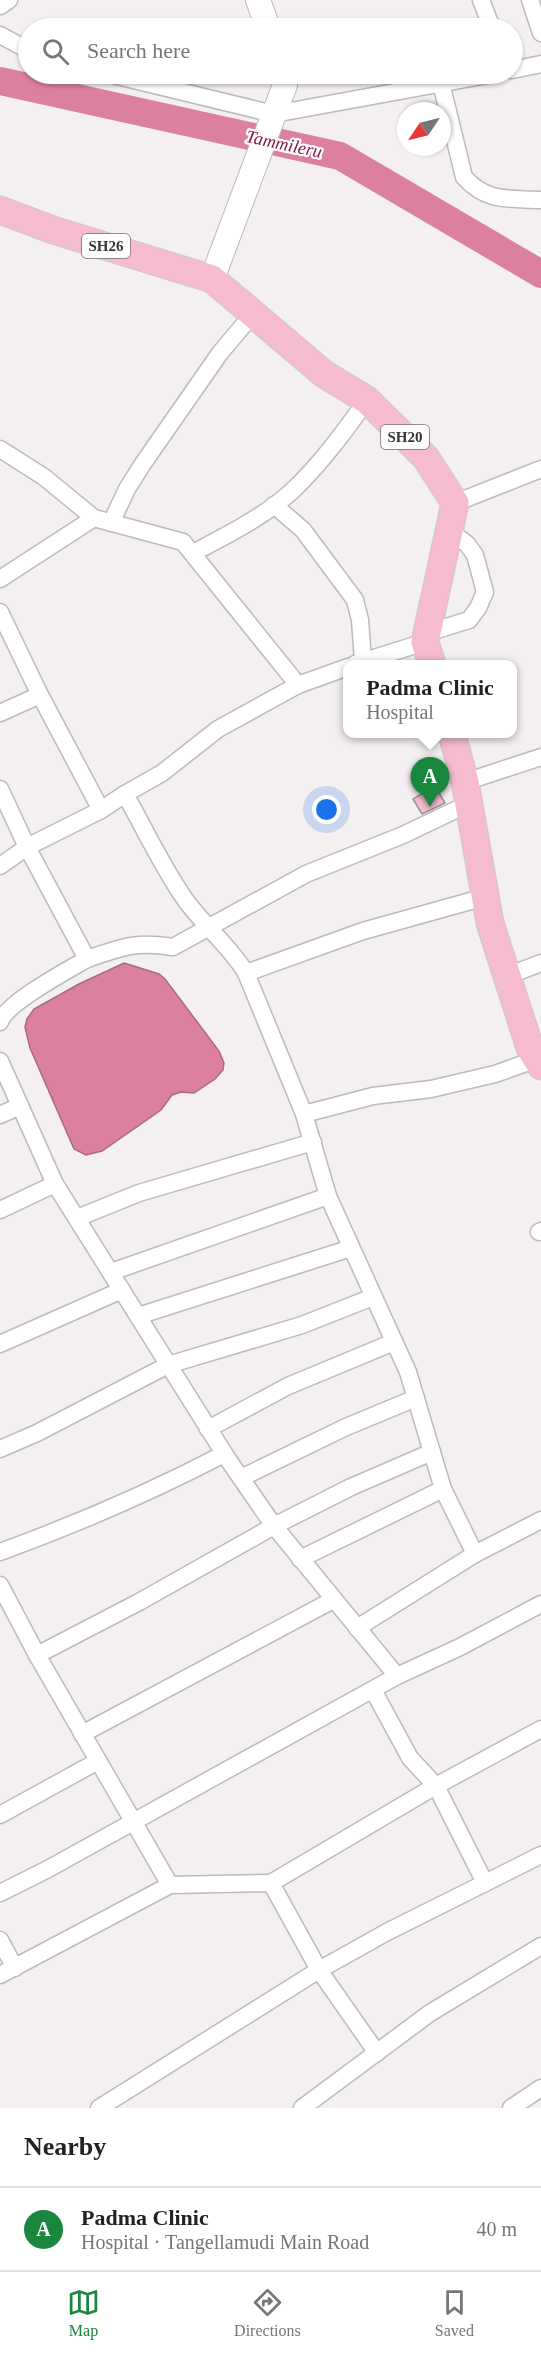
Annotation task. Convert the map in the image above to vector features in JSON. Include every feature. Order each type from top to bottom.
[{"type":"main road","points":[[216,270],[285,84]]},
{"type":"main road","name":"SH26","points":[[0,210],[53,230],[216,270]]},
{"type":"main road","name":"SH20","points":[[216,270],[252,315],[324,374],[367,400],[426,458],[455,503]]},
{"type":"main road","points":[[428,647],[455,503]]},
{"type":"main road","points":[[453,738],[467,793],[490,923],[530,1048],[539,1063]]},
{"type":"street","points":[[0,6],[9,0]]},
{"type":"street","points":[[481,0],[488,18]]},
{"type":"street","points":[[530,0],[541,33]]},
{"type":"street","points":[[0,35],[18,45]]},
{"type":"street","points":[[523,68],[541,64]]},
{"type":"street","points":[[142,84],[271,123],[437,84]]},
{"type":"street","points":[[441,84],[464,177],[474,188],[492,197],[541,200]]},
{"type":"street","points":[[111,523],[127,489],[142,465],[220,353],[252,315]]},
{"type":"street","points":[[193,553],[251,522],[291,492],[336,443],[367,400]]},
{"type":"street","points":[[0,449],[44,477],[94,518],[183,542],[298,685]]},
{"type":"street","points":[[455,503],[541,470]]},
{"type":"street","points":[[274,505],[303,530],[355,600],[360,620],[355,660]]},
{"type":"street","points":[[0,579],[94,518]]},
{"type":"street","points":[[372,660],[428,647],[469,620],[478,608],[485,592],[475,555],[449,530]]},
{"type":"street","points":[[0,612],[40,696],[101,810]]},
{"type":"street","points":[[0,866],[27,847],[101,810],[162,773],[218,729],[298,685],[343,668]]},
{"type":"street","points":[[0,713],[40,696]]},
{"type":"street","points":[[0,1022],[1,1017],[10,1008],[25,997],[87,959],[122,946],[153,944],[173,947],[306,874],[403,835],[467,793],[541,757]]},
{"type":"street","points":[[0,789],[27,847],[87,959]]},
{"type":"street","points":[[125,794],[184,898],[207,927],[235,954],[246,973],[304,1114],[327,1196],[408,1372],[443,1489],[475,1554]]},
{"type":"street","points":[[246,973],[363,931],[485,897]]},
{"type":"street","points":[[507,976],[541,963]]},
{"type":"street","points":[[0,1061],[55,1184],[224,1454],[274,1526],[397,1676]]},
{"type":"street","points":[[304,1114],[373,1096],[431,1089],[539,1063]]},
{"type":"street","points":[[0,1116],[20,1106]]},
{"type":"street","points":[[77,1218],[139,1193],[313,1142]]},
{"type":"street","points":[[0,1210],[55,1184]]},
{"type":"street","points":[[111,1272],[327,1196]]},
{"type":"street","points":[[138,1316],[351,1248]]},
{"type":"street","points":[[0,1344],[122,1290]]},
{"type":"street","points":[[0,1449],[37,1433],[168,1365],[302,1325],[373,1298]]},
{"type":"street","points":[[208,1429],[288,1386],[394,1342]]},
{"type":"street","points":[[241,1478],[346,1428],[416,1398]]},
{"type":"street","points":[[37,1655],[139,1602],[274,1526],[351,1487],[432,1452]]},
{"type":"street","points":[[0,1552],[68,1527],[164,1486],[224,1454]]},
{"type":"street","points":[[300,1559],[443,1489]]},
{"type":"street","points":[[357,1628],[475,1554],[541,1520]]},
{"type":"street","points":[[0,1585],[5,1604],[37,1655],[170,1886]]},
{"type":"street","points":[[82,1734],[333,1600]]},
{"type":"street","points":[[0,1893],[134,1822],[397,1676],[460,1647],[541,1604]]},
{"type":"street","points":[[373,1690],[410,1758],[436,1786],[485,1883]]},
{"type":"street","points":[[0,1940],[8,1972],[170,1886],[271,1883],[436,1786],[541,1729]]},
{"type":"street","points":[[0,1815],[98,1761]]},
{"type":"street","points":[[99,2108],[319,1970],[387,1932],[541,1856]]},
{"type":"street","points":[[271,1883],[319,1970],[377,2053]]},
{"type":"street","points":[[302,2108],[430,2013],[541,1946]]},
{"type":"street","points":[[511,2108],[541,2088]]},
{"type":"shaded area","points":[[124,963],[159,974],[165,979],[219,1051],[224,1063],[223,1070],[215,1079],[194,1093],[181,1092],[172,1095],[161,1110],[102,1151],[86,1155],[74,1149],[30,1048],[25,1027],[34,1009]]},
{"type":"building","points":[[435,786],[445,803],[422,814],[413,799]]},
{"type":"waterway","name":"Tammileru","points":[[0,81],[340,156],[541,274]]},
{"type":"place","name":"Padma Clinic","points":[[430,807]]}]
